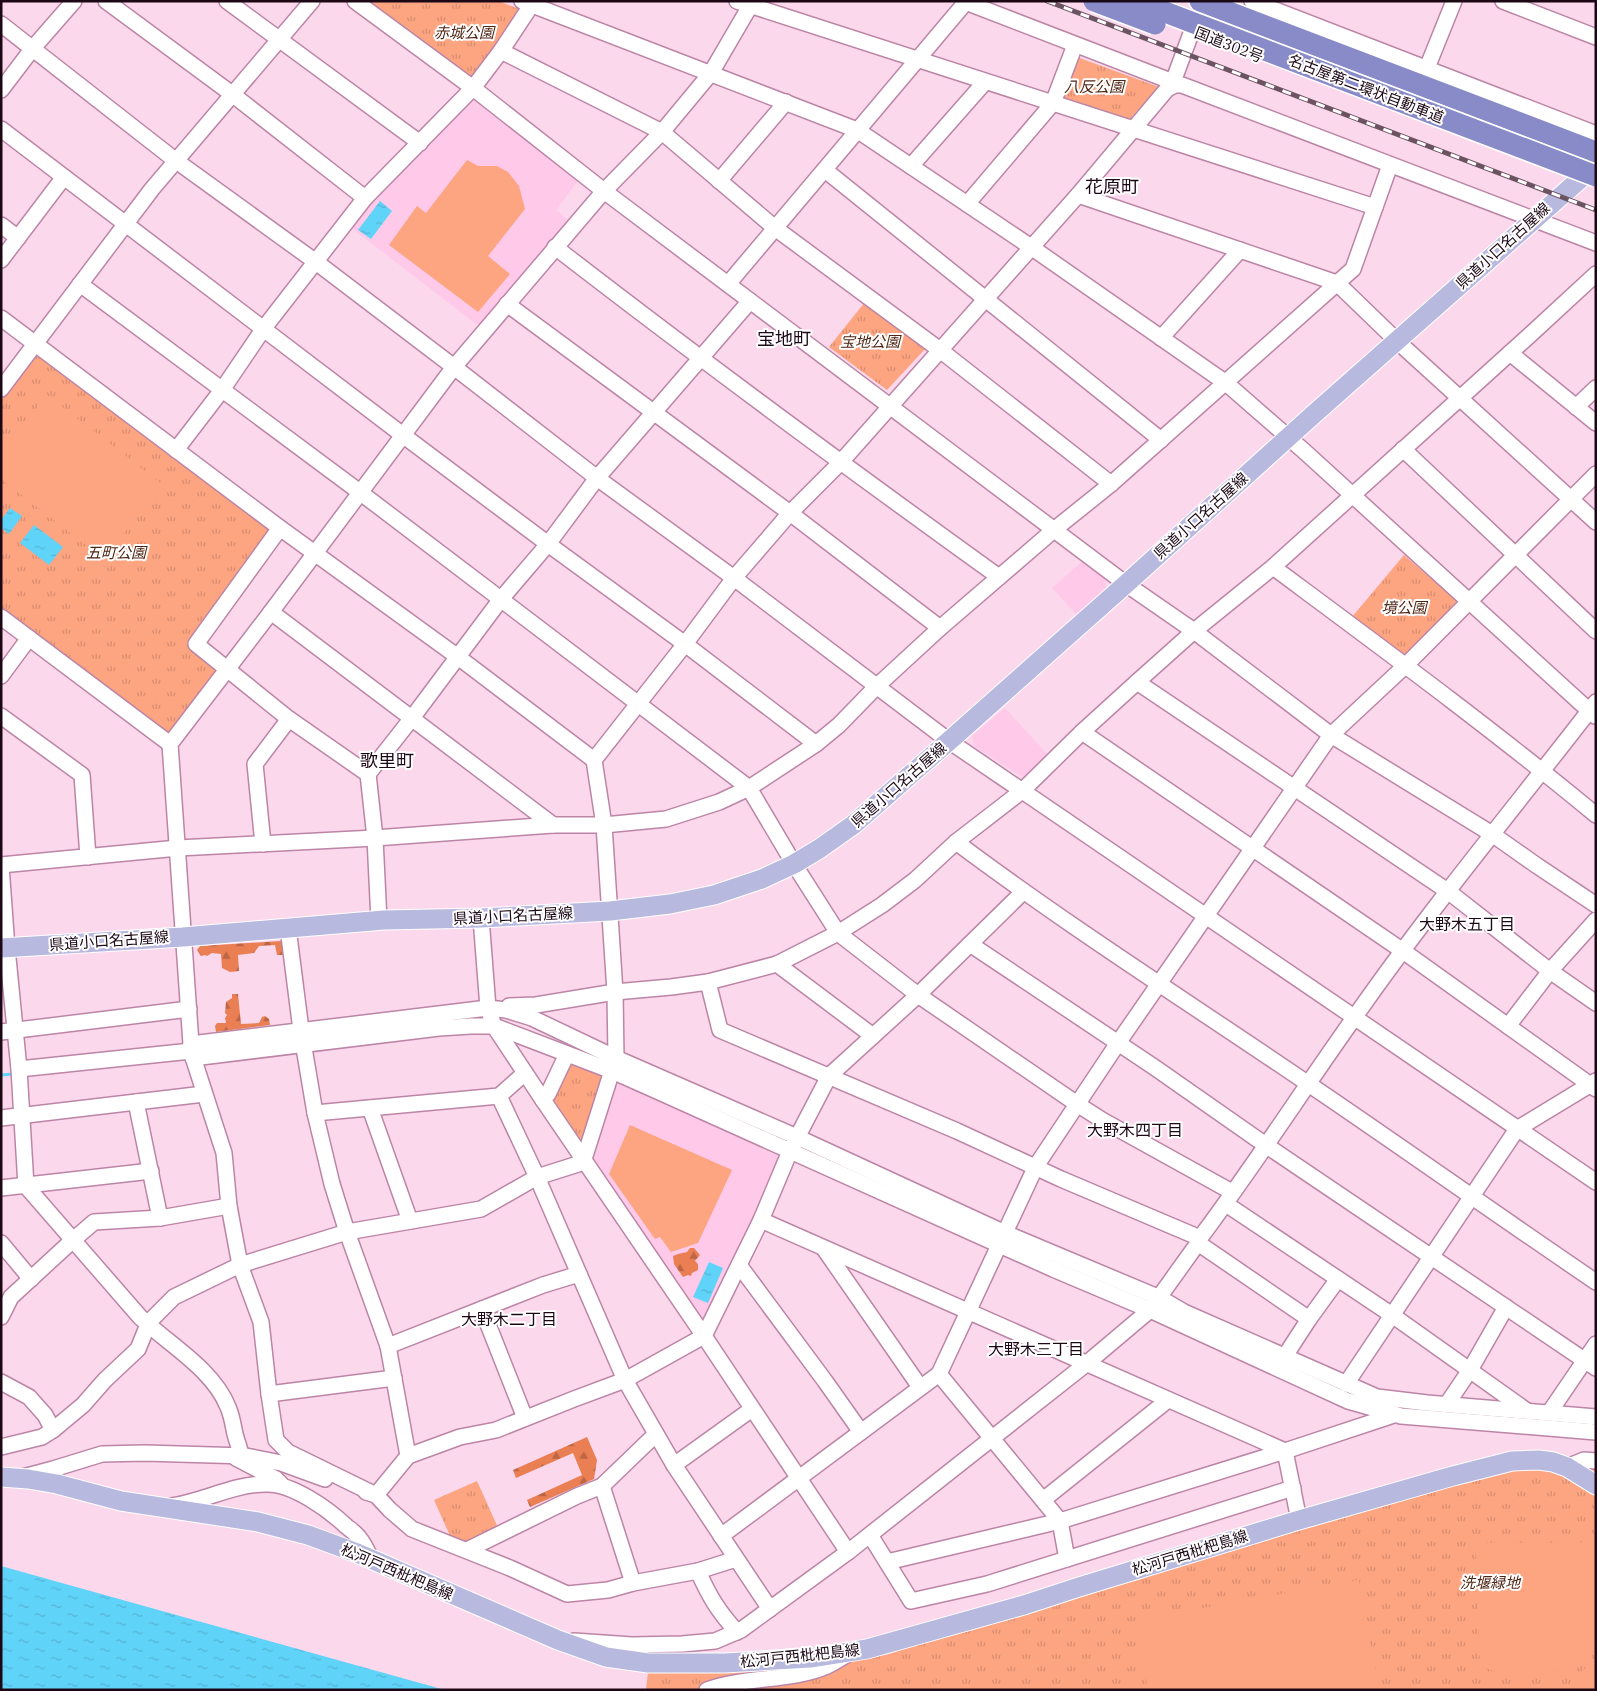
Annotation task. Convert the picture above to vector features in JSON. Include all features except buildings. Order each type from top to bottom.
[{"type":"highway","points":[[1094,1],[1382,111],[1474,140],[1545,156]]},
{"type":"highway","name":"国道302号","points":[[1114,1],[1590,180]]},
{"type":"highway","name":"名古屋第二環状自動車道","points":[[1136,1],[1545,156],[1590,180]]},
{"type":"highway","name":"名古屋第二環状自動車道","points":[[1176,1],[1596,164]]},
{"type":"highway","name":"国道302号","points":[[1202,2],[1252,11],[1596,152]]},
{"type":"main road","name":"県道小口名古屋線","points":[[4,948],[183,937],[379,921],[610,911],[670,904],[714,895],[762,879],[794,864],[853,825],[1534,219],[1590,180],[1596,164]]},
{"type":"main road","name":"松河戸西枇杷島線","points":[[9,1477],[57,1484],[121,1501],[266,1524],[308,1535],[371,1559],[558,1640],[606,1657],[648,1663],[810,1658],[867,1649],[1016,1608],[1299,1520],[1512,1461],[1539,1460],[1553,1462],[1568,1467],[1596,1485]]},
{"type":"street","points":[[1,90],[33,48],[74,1]]},
{"type":"street","points":[[106,1],[232,94],[365,198]]},
{"type":"street","points":[[227,1],[420,143]]},
{"type":"street","points":[[1,390],[175,160],[312,1]]},
{"type":"street","points":[[356,1],[473,88],[604,191],[1126,584],[1194,631],[1332,734],[1492,834],[1596,905]]},
{"type":"street","points":[[1427,68],[1454,1]]},
{"type":"street","points":[[1503,1],[1596,37]]},
{"type":"street","points":[[728,284],[964,2],[1171,85],[1182,85],[1596,243]]},
{"type":"street","points":[[594,760],[640,704],[734,578],[790,513],[840,463],[1135,130],[1171,85],[1202,2]]},
{"type":"street","points":[[176,450],[222,390],[264,328],[365,198],[473,88],[501,51],[529,3],[857,130],[1031,247],[1226,383],[1469,602],[1594,710],[1542,771],[1403,950],[1354,1017],[1267,1146],[1150,1310],[1086,1364],[870,1535],[737,1632],[715,1641],[682,1644],[632,1646],[558,1640]]},
{"type":"street","points":[[736,1559],[698,1571],[608,1590],[567,1594],[510,1568],[412,1529],[376,1495],[288,1452],[276,1440],[261,1322],[240,1265],[229,1206],[224,1153],[192,1051],[170,744],[404,436],[454,367],[554,247],[604,191],[662,132],[711,73],[747,3],[916,60],[1375,208]]},
{"type":"street","points":[[1252,11],[1281,12],[1596,134]]},
{"type":"street","points":[[1,24],[175,160],[316,262],[597,478],[734,578],[949,741],[1596,1182]]},
{"type":"street","points":[[966,204],[1053,103],[1075,45]]},
{"type":"street","points":[[501,51],[662,132],[775,228],[940,350],[1111,484]]},
{"type":"street","points":[[911,166],[985,82]]},
{"type":"street","points":[[719,181],[786,102]]},
{"type":"street","points":[[1,129],[404,436],[685,644],[816,744]]},
{"type":"street","points":[[237,1456],[240,1448],[228,1408],[220,1392],[202,1370],[187,1356],[148,1325],[26,1186],[19,1069],[8,1032],[1,865],[178,848],[374,838],[554,825],[604,825],[666,819],[719,802],[749,788],[816,744],[839,725],[877,686],[940,628],[1055,529],[1111,484],[1353,270],[1390,165]]},
{"type":"street","points":[[824,170],[1161,440]]},
{"type":"street","points":[[1,260],[64,177]]},
{"type":"street","points":[[1078,195],[1337,283],[1397,341],[1596,522]]},
{"type":"street","points":[[1,225],[18,238]]},
{"type":"street","points":[[554,247],[840,463],[999,577]]},
{"type":"street","points":[[1162,338],[1240,250]]},
{"type":"street","points":[[19,1069],[192,1051],[302,1037],[488,1008],[536,1005],[615,992],[672,987],[708,982],[777,964],[838,933],[882,905],[915,880],[956,842],[1022,791],[1082,732],[1137,682],[1194,631],[1273,567],[1596,274]]},
{"type":"street","points":[[80,284],[361,493],[749,788],[838,933],[918,995],[1077,1104],[1229,1198],[1338,1279],[1528,1411]]},
{"type":"street","points":[[379,921],[368,774],[501,600],[548,544],[597,478],[750,301]]},
{"type":"street","points":[[507,304],[790,513],[940,628]]},
{"type":"street","points":[[1,318],[280,528],[458,657],[594,760],[604,825],[615,992],[614,1064],[584,1159],[578,1164],[537,1177],[481,1209],[347,1232],[240,1265],[174,1297],[148,1325],[138,1349],[105,1380],[83,1405],[42,1437],[1,1447]]},
{"type":"street","points":[[1510,353],[1596,424]]},
{"type":"street","points":[[1576,408],[1596,388]]},
{"type":"street","points":[[1403,449],[1596,631]]},
{"type":"street","points":[[720,1536],[939,1374],[1036,1166],[1332,734],[1405,666],[1596,474]]},
{"type":"street","points":[[280,528],[196,644],[290,720],[368,774]]},
{"type":"street","points":[[1273,567],[1542,771],[1596,815]]},
{"type":"street","points":[[271,612],[554,825]]},
{"type":"street","points":[[1,617],[170,744]]},
{"type":"street","points":[[1,676],[29,638]]},
{"type":"street","points":[[1137,682],[1449,892],[1550,972],[1596,1003]]},
{"type":"street","points":[[1,716],[82,776],[88,857]]},
{"type":"street","points":[[263,844],[254,764],[290,720]]},
{"type":"street","points":[[1082,732],[1403,950],[1594,1085],[1517,1129],[1346,1384]]},
{"type":"street","points":[[956,842],[1023,892],[1309,1084],[1596,1282]]},
{"type":"street","points":[[376,1495],[408,1456],[460,1437],[496,1430],[625,1380],[704,1336],[761,1220],[790,1151],[829,1076],[918,995],[1023,892]]},
{"type":"street","points":[[481,918],[488,1008],[494,1026],[848,1552]]},
{"type":"street","points":[[1508,1026],[1550,972],[1596,920]]},
{"type":"street","points":[[288,928],[302,1037],[315,1113],[332,1184],[347,1232],[388,1346],[408,1456]]},
{"type":"street","points":[[970,944],[1590,1365]]},
{"type":"street","points":[[777,964],[873,1036]]},
{"type":"street","points":[[708,982],[720,1030],[1036,1166],[1199,1241],[1308,1319]]},
{"type":"street","points":[[8,1032],[189,1008]]},
{"type":"street","points":[[488,1008],[506,1010],[532,1018],[614,1064],[790,1151],[1002,1239],[1160,1298],[1184,1312],[1377,1397],[1596,1417]]},
{"type":"street","points":[[302,1037],[494,1026],[567,1054],[614,1064],[798,1137],[1002,1239],[1150,1310],[1348,1401],[1395,1415],[1596,1432]]},
{"type":"street","points":[[543,1100],[548,1094],[567,1054]]},
{"type":"street","points":[[315,1113],[500,1096],[526,1073]]},
{"type":"street","points":[[1,1118],[204,1094]]},
{"type":"street","points":[[500,1096],[625,1380],[674,1465],[770,1609]]},
{"type":"street","points":[[136,1102],[160,1218]]},
{"type":"street","points":[[370,1108],[410,1221]]},
{"type":"street","points":[[1,1188],[150,1171]]},
{"type":"street","points":[[2,1314],[11,1297],[94,1222],[160,1218],[229,1206]]},
{"type":"street","points":[[761,1220],[1284,1452]]},
{"type":"street","points":[[1,1243],[31,1279]]},
{"type":"street","points":[[824,1248],[920,1387]]},
{"type":"street","points":[[739,1265],[861,1432]]},
{"type":"street","points":[[388,1346],[543,1285],[579,1274]]},
{"type":"street","points":[[1285,1356],[1308,1319],[1338,1279]]},
{"type":"street","points":[[1447,1404],[1470,1370],[1506,1308]]},
{"type":"street","points":[[482,1309],[525,1418]]},
{"type":"street","points":[[1549,1413],[1590,1365],[1596,1344]]},
{"type":"street","points":[[939,1374],[1060,1521],[1067,1559]]},
{"type":"street","points":[[269,1394],[394,1378]]},
{"type":"street","points":[[1,1382],[29,1397],[44,1414],[53,1430]]},
{"type":"street","points":[[1043,1500],[1168,1400]]},
{"type":"street","points":[[674,1465],[752,1408]]},
{"type":"street","points":[[887,1562],[1060,1521],[1284,1452],[1395,1415]]},
{"type":"street","points":[[466,1550],[577,1496],[602,1486],[656,1434]]},
{"type":"street","points":[[1284,1452],[1299,1520]]},
{"type":"street","points":[[9,1477],[54,1469],[102,1454],[145,1453],[237,1456],[281,1463],[376,1495]]},
{"type":"street","points":[[237,1456],[276,1479],[286,1488]]},
{"type":"street","points":[[1568,1467],[1584,1460],[1596,1461]]},
{"type":"street","points":[[166,1507],[189,1504],[224,1492],[267,1483],[286,1488],[315,1500],[331,1511],[360,1538],[371,1559]]},
{"type":"street","points":[[602,1486],[633,1584]]},
{"type":"street","points":[[870,1535],[911,1601],[987,1584],[1293,1488]]},
{"type":"street","points":[[698,1571],[720,1614],[737,1632]]},
{"type":"street","points":[[707,1690],[796,1674],[827,1666],[854,1651]]},
{"type":"shaded area","points":[[474,100],[578,181],[556,210],[572,223],[480,327],[350,227]]},
{"type":"shaded area","points":[[1084,560],[1106,580],[1106,588],[1077,615],[1052,588]]},
{"type":"shaded area","points":[[1005,708],[1049,756],[1024,778],[974,746],[972,736]]},
{"type":"shaded area","points":[[620,1082],[781,1152],[783,1157],[706,1321],[699,1321],[591,1159],[614,1085]]},
{"type":"green space","name":"赤城公園","points":[[369,1],[498,1],[519,9],[473,81]]},
{"type":"green space","name":"八反公園","points":[[1077,57],[1159,87],[1127,122],[1059,99]]},
{"type":"green space","points":[[467,160],[478,166],[497,166],[508,172],[519,186],[525,209],[488,256],[510,274],[478,312],[389,245],[417,206],[426,213]]},
{"type":"green space","name":"宝地公園","points":[[865,302],[925,349],[887,390],[829,347]]},
{"type":"green space","name":"五町公園","points":[[38,350],[276,528],[193,645],[220,670],[175,733],[163,735],[1,612],[1,399]]},
{"type":"green space","points":[[47,395],[162,484],[104,559],[1,479],[1,453]]},
{"type":"green space","name":"境公園","points":[[1404,555],[1457,601],[1405,657],[1352,617]]},
{"type":"green space","points":[[281,941],[284,954],[277,955],[275,945],[259,946],[254,953],[238,955],[239,971],[230,972],[222,968],[221,954],[212,953],[207,956],[201,956],[197,950],[200,946]]},
{"type":"green space","points":[[232,994],[238,994],[241,1024],[259,1023],[262,1017],[265,1016],[269,1019],[270,1025],[216,1032],[215,1026],[217,1023],[226,1023],[226,1002],[232,998]]},
{"type":"green space","points":[[568,1059],[609,1074],[586,1140],[578,1140],[551,1099]]},
{"type":"green space","points":[[630,1125],[732,1170],[698,1243],[671,1252],[660,1237],[655,1239],[609,1174]]},
{"type":"green space","points":[[690,1248],[694,1248],[700,1255],[695,1261],[698,1264],[698,1270],[692,1273],[691,1276],[683,1277],[674,1264],[673,1256],[687,1252]]},
{"type":"green space","points":[[587,1437],[597,1460],[594,1479],[530,1507],[527,1500],[582,1475],[573,1453],[516,1478],[513,1470]]},
{"type":"green space","name":"洗堰緑地","points":[[1596,1464],[1596,1690],[646,1690],[648,1672],[886,1655],[1143,1569],[1515,1467]]},
{"type":"green space","points":[[477,1481],[499,1530],[464,1545],[451,1538],[434,1500]]},
{"type":"green space","points":[[1592,1542],[1596,1550],[1596,1635],[1587,1649],[1562,1669],[1533,1677],[1505,1675],[1480,1666],[1476,1552],[1486,1543]]},
{"type":"green space","points":[[1359,1580],[1378,1684],[1349,1690],[1148,1690],[1135,1620]]},
{"type":"green space","points":[[1596,1659],[1596,1690],[1587,1690],[1576,1676]]},
{"type":"water","points":[[380,201],[392,211],[371,239],[358,230]]},
{"type":"water","points":[[10,508],[22,516],[9,534],[1,528],[1,520]]},
{"type":"water","points":[[34,525],[63,547],[49,565],[20,543]]},
{"type":"water","points":[[709,1262],[723,1268],[708,1303],[693,1297]]},
{"type":"water","points":[[1,1566],[445,1690],[1,1690]]},
{"type":"waterway","points":[[1,1075],[14,1074]]},
{"type":"railway","points":[[1047,1],[1596,210]]},
{"type":"district","name":"花原町","points":[[1112,187]]},
{"type":"district","name":"宝地町","points":[[784,339]]},
{"type":"district","name":"歌里町","points":[[387,761]]},
{"type":"district","name":"大野木五丁目","points":[[1467,924]]},
{"type":"district","name":"大野木四丁目","points":[[1135,1130]]},
{"type":"district","name":"大野木二丁目","points":[[509,1319]]},
{"type":"district","name":"大野木三丁目","points":[[1036,1349]]}]
